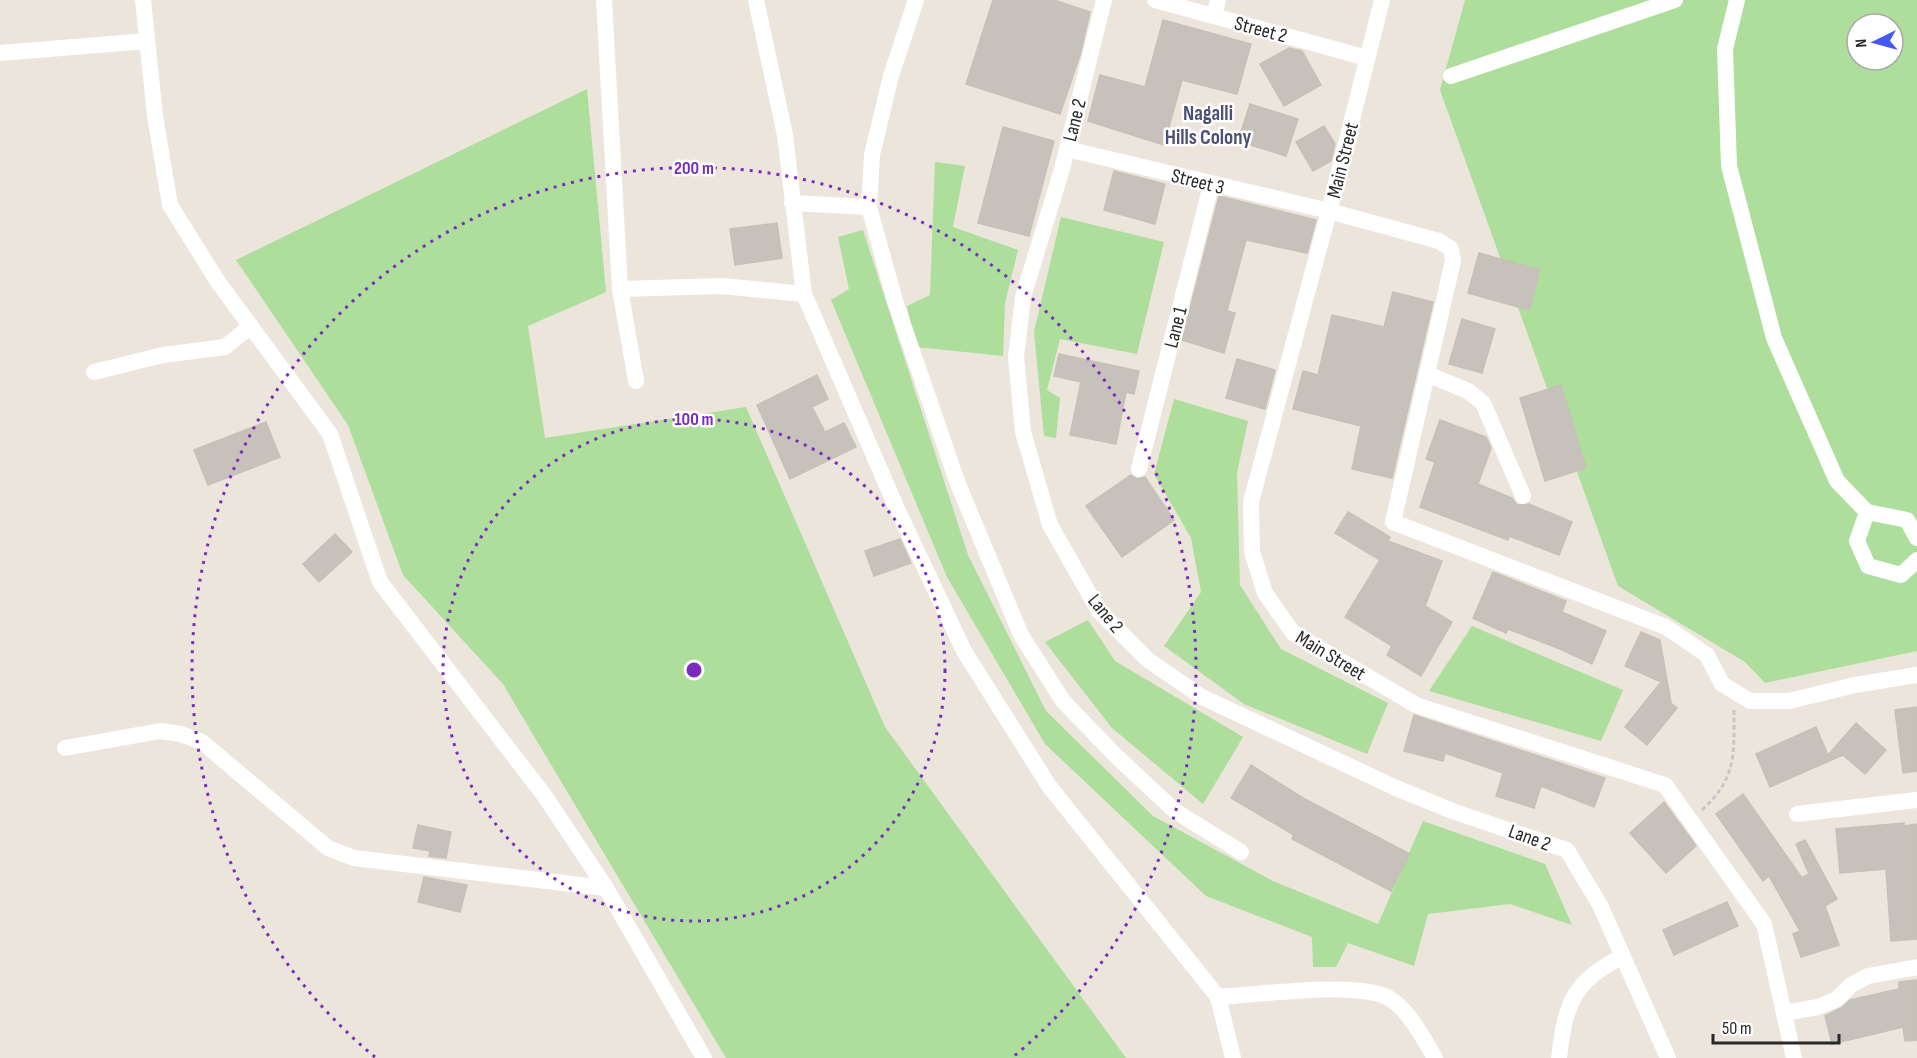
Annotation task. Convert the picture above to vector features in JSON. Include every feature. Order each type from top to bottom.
[{"type":"street","points":[[143,0],[155,116],[170,205],[218,282],[330,434],[380,582],[544,795],[606,888],[704,1058]]},
{"type":"street","points":[[604,0],[620,289],[636,381]]},
{"type":"street","points":[[756,0],[785,135],[804,294],[897,509],[964,651],[1049,786],[1218,998],[1233,1058]]},
{"type":"street","points":[[916,0],[891,76],[872,155],[869,207],[895,301],[958,483],[1021,635],[1063,701],[1116,756],[1175,811],[1241,852]]},
{"type":"street","name":"Lane 2","points":[[1104,0],[1067,149],[1023,297],[1016,357],[1023,432],[1050,525],[1099,611],[1148,660],[1202,697],[1406,792],[1455,812],[1567,850],[1600,904],[1668,1058]]},
{"type":"street","name":"Street 2","points":[[1155,0],[1216,8],[1367,58]]},
{"type":"street","name":"Main Street","points":[[1382,0],[1329,211],[1251,502],[1252,552],[1265,593],[1293,633],[1416,705],[1665,785],[1692,819],[1764,924],[1794,1058]]},
{"type":"street","points":[[1452,76],[1675,0]]},
{"type":"street","points":[[1737,0],[1725,49],[1729,166],[1774,338],[1837,481],[1868,512],[1908,520],[1917,538]]},
{"type":"street","points":[[0,53],[147,42]]},
{"type":"street","name":"Street 3","points":[[1067,149],[1211,185],[1329,211],[1440,241],[1451,249],[1454,261],[1427,374]]},
{"type":"street","name":"Lane 1","points":[[1139,469],[1211,185]]},
{"type":"street","points":[[792,203],[869,207]]},
{"type":"street","points":[[620,289],[722,286],[804,294]]},
{"type":"street","points":[[94,372],[163,356],[225,346],[251,326]]},
{"type":"street","points":[[1523,496],[1483,404],[1468,391],[1427,374],[1393,522],[1666,627],[1707,655],[1722,684],[1750,701],[1789,701],[1854,685],[1917,675]]},
{"type":"street","points":[[1868,512],[1857,541],[1868,566],[1901,575],[1917,560]]},
{"type":"street","points":[[65,748],[160,731],[181,734],[202,742],[328,848],[354,858],[606,888]]},
{"type":"street","points":[[1797,814],[1917,800]]},
{"type":"street","points":[[1559,1058],[1563,1021],[1574,994],[1596,969],[1622,957]]},
{"type":"street","points":[[1784,1013],[1818,1006],[1837,999],[1851,985],[1868,976],[1917,967]]},
{"type":"street","points":[[1218,998],[1357,989],[1388,998],[1418,1028],[1435,1058]]},
{"type":"path","points":[[1692,819],[1719,794],[1734,758],[1734,691]]},
{"type":"green space","points":[[1465,0],[1917,0],[1917,651],[1765,683],[1745,662],[1618,586],[1440,90]]},
{"type":"green space","points":[[587,89],[606,292],[528,326],[545,438],[746,407],[885,727],[1126,1058],[726,1058],[503,684],[403,575],[348,425],[236,260]]},
{"type":"green space","points":[[935,162],[965,166],[953,227],[1018,250],[1005,303],[1003,356],[916,347],[907,306],[930,295]]},
{"type":"green space","points":[[1061,217],[1164,242],[1137,354],[1060,339],[1047,390],[1060,398],[1056,438],[1044,436],[1034,332]]},
{"type":"green space","points":[[863,230],[968,555],[1046,711],[1153,816],[1273,881],[1378,924],[1423,821],[1545,864],[1572,925],[1510,904],[1428,914],[1414,966],[1348,943],[1336,967],[1313,967],[1312,937],[1206,896],[1045,744],[947,577],[831,300],[849,289],[838,237]]},
{"type":"green space","points":[[1174,399],[1248,421],[1237,473],[1240,585],[1281,649],[1388,703],[1367,754],[1244,704],[1164,646],[1201,592],[1191,538],[1154,474]]},
{"type":"green space","points":[[1088,620],[1115,661],[1243,737],[1203,804],[1112,728],[1045,642]]},
{"type":"green space","points":[[1472,626],[1623,690],[1601,741],[1429,691]]},
{"type":"building","points":[[993,0],[1054,0],[1090,12],[1080,55],[1060,114],[966,84]]},
{"type":"building","points":[[1163,20],[1251,44],[1237,94],[1182,80],[1164,145],[1088,121],[1100,75],[1145,87]]},
{"type":"building","points":[[1289,48],[1302,51],[1321,85],[1284,106],[1260,64]]},
{"type":"building","points":[[1250,104],[1298,119],[1286,156],[1238,141]]},
{"type":"building","points":[[1324,126],[1335,144],[1331,161],[1313,171],[1296,142]]},
{"type":"building","points":[[1003,127],[1054,141],[1029,236],[978,223]]},
{"type":"building","points":[[1114,171],[1165,184],[1155,224],[1104,210]]},
{"type":"building","points":[[1219,196],[1316,220],[1307,253],[1246,240],[1227,311],[1235,313],[1224,353],[1182,340]]},
{"type":"building","points":[[777,223],[782,258],[735,265],[730,229]]},
{"type":"building","points":[[1479,253],[1540,270],[1529,310],[1468,293]]},
{"type":"building","points":[[1393,292],[1433,302],[1392,478],[1352,469],[1361,426],[1293,409],[1303,371],[1318,375],[1332,315],[1384,327]]},
{"type":"building","points":[[1462,319],[1495,329],[1482,373],[1449,364]]},
{"type":"building","points":[[1059,354],[1139,371],[1134,394],[1126,392],[1116,444],[1070,435],[1081,382],[1054,376]]},
{"type":"building","points":[[1237,359],[1275,370],[1265,409],[1226,398]]},
{"type":"building","points":[[817,375],[828,399],[812,407],[825,432],[844,423],[856,447],[790,479],[757,405]]},
{"type":"building","points":[[1561,385],[1586,468],[1545,481],[1520,398]]},
{"type":"building","points":[[1440,420],[1486,437],[1491,448],[1478,484],[1512,498],[1517,505],[1529,504],[1572,522],[1559,555],[1509,536],[1508,540],[1420,507],[1435,462],[1426,459]]},
{"type":"building","points":[[266,422],[280,457],[208,485],[194,450]]},
{"type":"building","points":[[1131,475],[1137,479],[1145,477],[1174,520],[1122,557],[1086,506]]},
{"type":"building","points":[[1348,512],[1390,537],[1388,541],[1442,561],[1425,606],[1452,622],[1421,676],[1387,655],[1392,646],[1345,617],[1380,560],[1335,533]]},
{"type":"building","points":[[335,534],[352,552],[319,582],[303,564]]},
{"type":"building","points":[[900,539],[911,563],[874,576],[865,551]]},
{"type":"building","points":[[1493,572],[1566,601],[1562,612],[1606,631],[1592,664],[1560,649],[1508,629],[1506,633],[1473,618]]},
{"type":"building","points":[[1641,632],[1660,640],[1671,703],[1677,708],[1647,745],[1625,727],[1661,682],[1625,666]]},
{"type":"building","points":[[1917,707],[1917,771],[1903,773],[1895,710]]},
{"type":"building","points":[[1414,715],[1605,778],[1594,807],[1541,786],[1534,808],[1496,796],[1503,773],[1445,753],[1443,761],[1404,751]]},
{"type":"building","points":[[1856,723],[1886,750],[1865,774],[1843,755],[1770,787],[1756,754],[1816,727],[1828,755]]},
{"type":"building","points":[[1251,765],[1303,798],[1410,854],[1391,891],[1292,839],[1294,835],[1231,798]]},
{"type":"building","points":[[1743,794],[1802,878],[1809,874],[1796,844],[1805,840],[1837,899],[1825,906],[1839,945],[1801,957],[1793,934],[1800,931],[1769,876],[1763,881],[1716,814]]},
{"type":"building","points":[[1664,802],[1696,846],[1666,873],[1630,833]]},
{"type":"building","points":[[1904,823],[1904,826],[1917,824],[1917,939],[1891,941],[1886,869],[1840,873],[1836,829]]},
{"type":"building","points":[[418,825],[451,832],[446,858],[429,856],[430,851],[413,848]]},
{"type":"building","points":[[424,877],[467,885],[460,912],[418,902]]},
{"type":"building","points":[[1727,902],[1738,926],[1674,955],[1663,930]]},
{"type":"building","points":[[1917,980],[1917,1040],[1905,1041],[1903,1027],[1832,1044],[1825,1016],[1841,1008],[1850,1000],[1899,989],[1899,982]]},
{"type":"district","name":"Nagalli Hills Colony","points":[[1208,125]]}]
